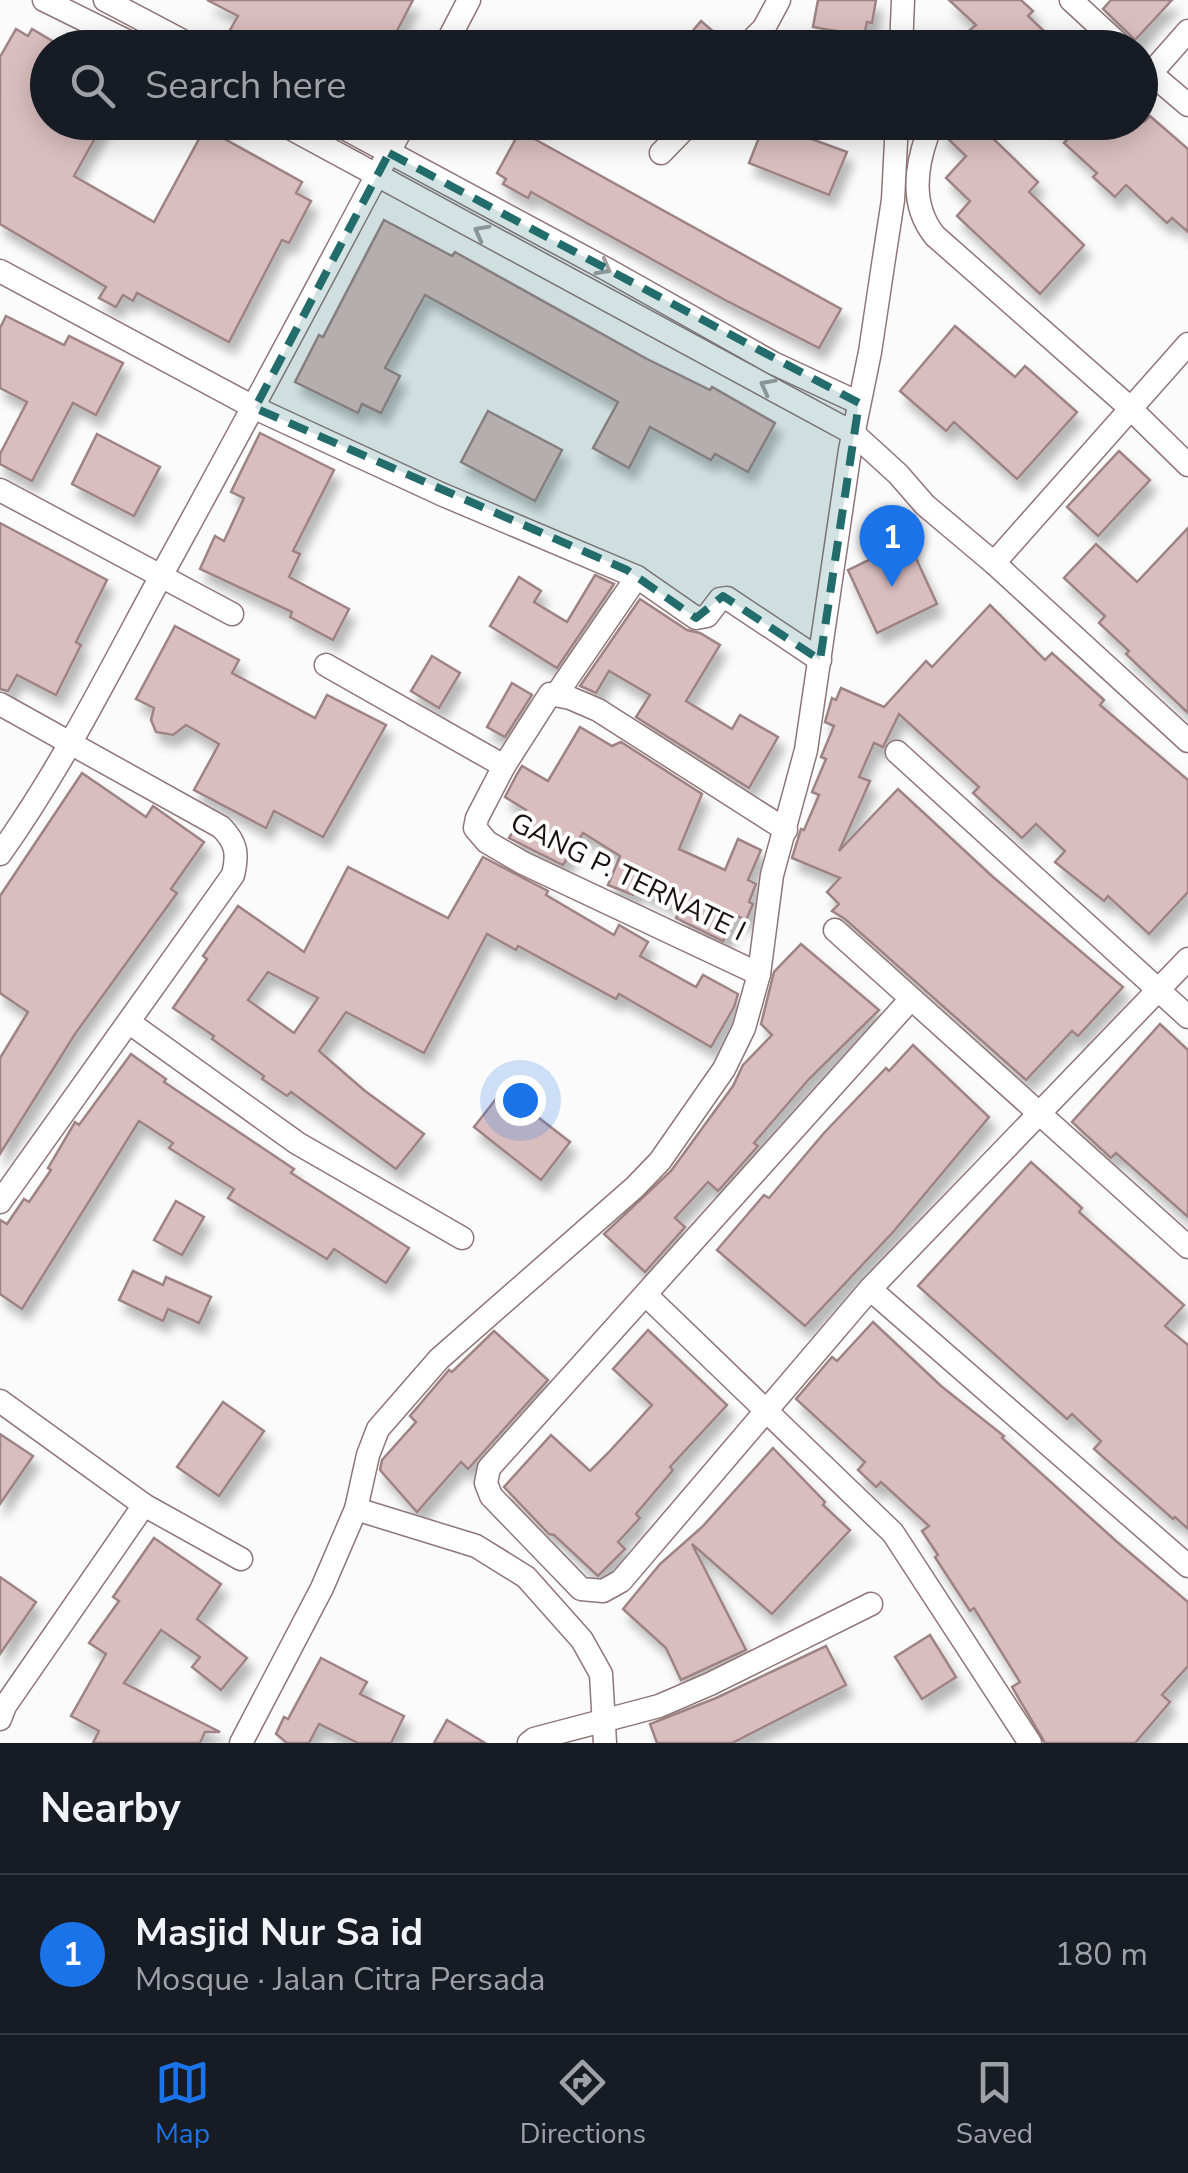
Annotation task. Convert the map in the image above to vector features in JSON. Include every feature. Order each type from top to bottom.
[{"type":"street","points":[[44,0],[105,30]]},
{"type":"street","points":[[105,0],[162,30]]},
{"type":"street","points":[[453,30],[469,0]]},
{"type":"street","points":[[762,30],[779,0]]},
{"type":"street","points":[[902,30],[903,0]]},
{"type":"street","points":[[1072,0],[1104,30]]},
{"type":"street","points":[[1158,57],[1188,31]]},
{"type":"street","points":[[1158,79],[1188,106]]},
{"type":"street","points":[[312,140],[851,441],[994,563],[1188,742]]},
{"type":"street","points":[[366,140],[773,363],[859,403]]},
{"type":"street","points":[[5,835],[73,743],[255,408],[374,174],[396,140]]},
{"type":"street","points":[[661,153],[674,140]]},
{"type":"street","points":[[241,1743],[309,1618],[356,1509],[378,1429],[439,1359],[635,1188],[660,1161],[724,1068],[744,1028],[759,974],[772,875],[806,750],[851,441],[870,352],[893,200],[896,140]]},
{"type":"street","points":[[926,140],[916,192],[926,226],[1188,465]]},
{"type":"street","points":[[0,271],[255,408],[440,494],[637,578],[696,618],[706,616],[720,599],[727,598],[820,660]]},
{"type":"street","points":[[994,563],[1188,344]]},
{"type":"street","points":[[0,490],[232,614]]},
{"type":"street","points":[[326,665],[504,766],[637,578]]},
{"type":"street","points":[[554,694],[598,710],[786,830]]},
{"type":"street","points":[[0,704],[220,827],[233,839],[237,856],[233,875],[0,1202]]},
{"type":"street","points":[[897,752],[1188,1017]]},
{"type":"street","name":"GANG P. TERNATE I","points":[[504,766],[477,818],[476,828],[487,842],[524,864],[759,974]]},
{"type":"street","points":[[835,930],[1188,1248]]},
{"type":"street","points":[[910,1000],[489,1468],[486,1483],[491,1496],[581,1589],[603,1591],[620,1581],[870,1290],[1188,959]]},
{"type":"street","points":[[130,1023],[297,1144],[462,1238]]},
{"type":"street","points":[[870,1290],[1188,1566]]},
{"type":"street","points":[[646,1295],[893,1533],[1030,1743]]},
{"type":"street","points":[[0,1401],[144,1505],[242,1560]]},
{"type":"street","points":[[2,1709],[144,1505]]},
{"type":"street","points":[[356,1509],[476,1546],[526,1577],[582,1640],[601,1674],[604,1732]]},
{"type":"street","points":[[529,1743],[534,1739],[604,1732],[872,1604]]},
{"type":"highlighted area","points":[[389,153],[859,403],[820,660],[723,596],[696,618],[627,570],[255,408]]},
{"type":"building","points":[[207,0],[413,0],[397,30],[230,30],[238,16]]},
{"type":"building","points":[[818,0],[876,0],[872,23],[867,22],[865,30],[813,27]]},
{"type":"building","points":[[949,0],[1021,0],[1033,11],[1028,16],[1043,30],[970,30],[976,25]]},
{"type":"building","points":[[1111,0],[1172,0],[1144,30],[1125,30],[1103,9]]},
{"type":"building","points":[[701,21],[712,30],[693,30]]},
{"type":"building","points":[[16,29],[28,36],[30,32],[30,140],[94,140],[74,176],[154,222],[198,140],[227,140],[302,182],[296,193],[311,201],[289,243],[282,240],[229,342],[137,293],[133,301],[123,295],[116,307],[99,298],[106,287],[0,224],[0,57]]},
{"type":"building","points":[[1158,123],[1188,149],[1188,232],[1172,218],[1167,223],[1126,185],[1115,197],[1093,177],[1097,173],[1064,143],[1158,140]]},
{"type":"building","points":[[515,140],[536,140],[841,309],[819,348],[531,192],[528,198],[503,184],[506,179],[497,173]]},
{"type":"building","points":[[758,140],[814,140],[847,152],[829,195],[749,163]]},
{"type":"building","points":[[949,140],[995,140],[1038,182],[1029,192],[1084,245],[1040,294],[957,216],[970,201],[946,178],[966,156]]},
{"type":"building","points":[[384,220],[452,256],[455,252],[647,359],[710,390],[712,387],[775,423],[748,472],[715,454],[711,460],[650,427],[629,468],[593,448],[618,402],[425,295],[385,368],[400,376],[381,413],[362,404],[358,413],[295,382]]},
{"type":"building","points":[[6,316],[64,345],[69,336],[123,363],[96,415],[73,403],[32,481],[0,464],[0,454],[27,402],[0,388],[0,328]]},
{"type":"building","points":[[955,326],[1015,377],[1025,366],[1077,412],[1017,479],[954,422],[946,431],[900,391]]},
{"type":"building","points":[[488,411],[562,450],[535,501],[461,462]]},
{"type":"building","points":[[260,433],[334,470],[293,551],[300,554],[289,577],[349,609],[333,640],[290,617],[292,612],[200,569],[215,536],[224,541],[244,498],[231,492]]},
{"type":"building","points":[[97,434],[160,467],[134,516],[72,484]]},
{"type":"building","points":[[1119,451],[1150,480],[1098,536],[1067,507]]},
{"type":"building","points":[[0,523],[107,580],[76,642],[81,645],[56,695],[17,675],[8,691],[0,689]]},
{"type":"building","points":[[1188,528],[1188,713],[1126,654],[1129,651],[1099,623],[1105,616],[1064,578],[1096,544],[1137,582]]},
{"type":"building","points":[[908,541],[937,604],[877,633],[848,570]]},
{"type":"building","points":[[595,575],[614,584],[557,668],[490,626],[519,577],[541,591],[534,602],[567,622]]},
{"type":"building","points":[[640,599],[687,630],[720,645],[686,701],[732,729],[740,715],[778,737],[749,788],[636,717],[650,695],[609,671],[596,693],[580,686]]},
{"type":"building","points":[[990,605],[1045,660],[1052,653],[1104,700],[1100,705],[1188,780],[1188,892],[1149,934],[1108,896],[1104,901],[1055,862],[1065,851],[1036,824],[1022,838],[973,793],[979,787],[899,714],[883,747],[874,743],[859,777],[870,781],[839,851],[898,789],[993,877],[1123,987],[1078,1036],[1072,1031],[1026,1080],[832,911],[839,904],[827,892],[840,878],[792,858],[801,829],[804,830],[819,795],[812,792],[834,726],[825,722],[832,698],[836,700],[841,688],[884,707],[926,661],[932,667]]},
{"type":"building","points":[[175,626],[239,660],[232,673],[315,718],[327,695],[386,725],[323,837],[274,811],[266,828],[194,790],[219,744],[186,725],[173,735],[156,732],[151,720],[154,708],[136,699]]},
{"type":"building","points":[[432,656],[460,673],[439,708],[411,691]]},
{"type":"building","points":[[512,683],[532,695],[505,737],[487,727]]},
{"type":"building","points":[[580,727],[612,746],[621,742],[702,794],[679,849],[725,870],[738,839],[761,850],[748,880],[756,884],[749,902],[753,904],[746,920],[737,916],[723,941],[676,918],[682,908],[636,888],[633,895],[608,885],[620,856],[583,833],[563,865],[509,838],[526,810],[505,797],[522,766],[548,781]]},
{"type":"building","points":[[82,773],[146,817],[153,806],[204,842],[171,889],[177,893],[75,1034],[0,1154],[0,1058],[28,1012],[0,993],[0,896]]},
{"type":"building","points":[[483,857],[548,891],[546,895],[614,935],[619,925],[648,942],[640,956],[696,987],[703,975],[738,994],[711,1047],[619,994],[616,999],[518,946],[516,950],[487,934],[424,1053],[346,1012],[319,1051],[424,1134],[396,1169],[291,1092],[287,1096],[262,1079],[264,1076],[212,1039],[214,1036],[173,1008],[238,906],[304,952],[348,867],[448,918]],"holes":[[[268,972],[318,998],[294,1033],[248,1000]]]},
{"type":"building","points":[[801,944],[879,1010],[809,1079],[718,1191],[708,1182],[675,1218],[685,1227],[645,1272],[604,1234],[671,1171],[733,1086],[743,1065],[772,1035],[761,1024],[774,972]]},
{"type":"building","points":[[1160,1024],[1188,1050],[1188,1217],[1116,1153],[1111,1158],[1072,1122]]},
{"type":"building","points":[[913,1045],[989,1117],[894,1231],[805,1326],[717,1250],[764,1195],[769,1198],[824,1133]]},
{"type":"building","points":[[131,1054],[166,1079],[164,1082],[294,1169],[291,1173],[409,1248],[386,1283],[334,1249],[327,1259],[228,1198],[234,1189],[169,1148],[173,1143],[139,1121],[22,1309],[0,1294],[0,1220],[7,1224],[24,1199],[29,1202],[51,1170],[48,1168],[75,1122],[79,1125]]},
{"type":"building","points":[[503,1090],[570,1142],[541,1180],[474,1127]]},
{"type":"building","points":[[1031,1162],[1082,1208],[1079,1212],[1184,1305],[1165,1326],[1188,1345],[1188,1529],[1094,1449],[1101,1441],[1072,1414],[1067,1419],[918,1286]]},
{"type":"building","points":[[176,1201],[204,1217],[182,1255],[154,1240]]},
{"type":"building","points":[[133,1271],[163,1285],[166,1277],[211,1297],[199,1323],[168,1309],[163,1321],[119,1300]]},
{"type":"building","points":[[873,1322],[1188,1602],[1188,1666],[1162,1695],[1170,1702],[1135,1743],[1045,1743],[1012,1687],[1020,1682],[974,1608],[970,1611],[935,1557],[938,1555],[922,1531],[929,1526],[881,1482],[876,1487],[858,1470],[865,1462],[796,1399],[832,1357],[837,1361]]},
{"type":"building","points":[[648,1330],[727,1405],[670,1467],[673,1470],[636,1514],[640,1518],[618,1542],[625,1549],[598,1576],[549,1534],[504,1487],[551,1435],[590,1471],[608,1453],[652,1405],[613,1369]]},
{"type":"building","points":[[494,1331],[548,1380],[468,1469],[461,1462],[417,1512],[380,1470],[382,1460],[416,1422],[410,1416],[449,1370],[452,1372]]},
{"type":"building","points":[[223,1402],[264,1431],[219,1496],[177,1467]]},
{"type":"building","points":[[0,1434],[33,1456],[0,1504]]},
{"type":"building","points":[[773,1448],[850,1530],[772,1614],[692,1544],[746,1650],[681,1680],[666,1648],[623,1609],[660,1564],[702,1527]]},
{"type":"building","points":[[154,1538],[221,1584],[197,1619],[247,1658],[221,1690],[192,1667],[200,1657],[161,1630],[124,1683],[220,1732],[205,1732],[200,1743],[93,1743],[99,1731],[71,1716],[106,1654],[89,1643],[119,1601],[113,1597]]},
{"type":"building","points":[[0,1577],[36,1602],[0,1654]]},
{"type":"building","points":[[930,1635],[956,1677],[922,1699],[895,1657]]},
{"type":"building","points":[[826,1646],[846,1685],[732,1743],[657,1743],[650,1724]]},
{"type":"building","points":[[321,1658],[367,1682],[360,1694],[404,1716],[391,1743],[358,1743],[319,1724],[309,1743],[287,1743],[276,1734]]},
{"type":"building","points":[[447,1720],[485,1743],[434,1743]]},
{"type":"place","name":"Masjid Nur Sa id","points":[[892,587]]}]
